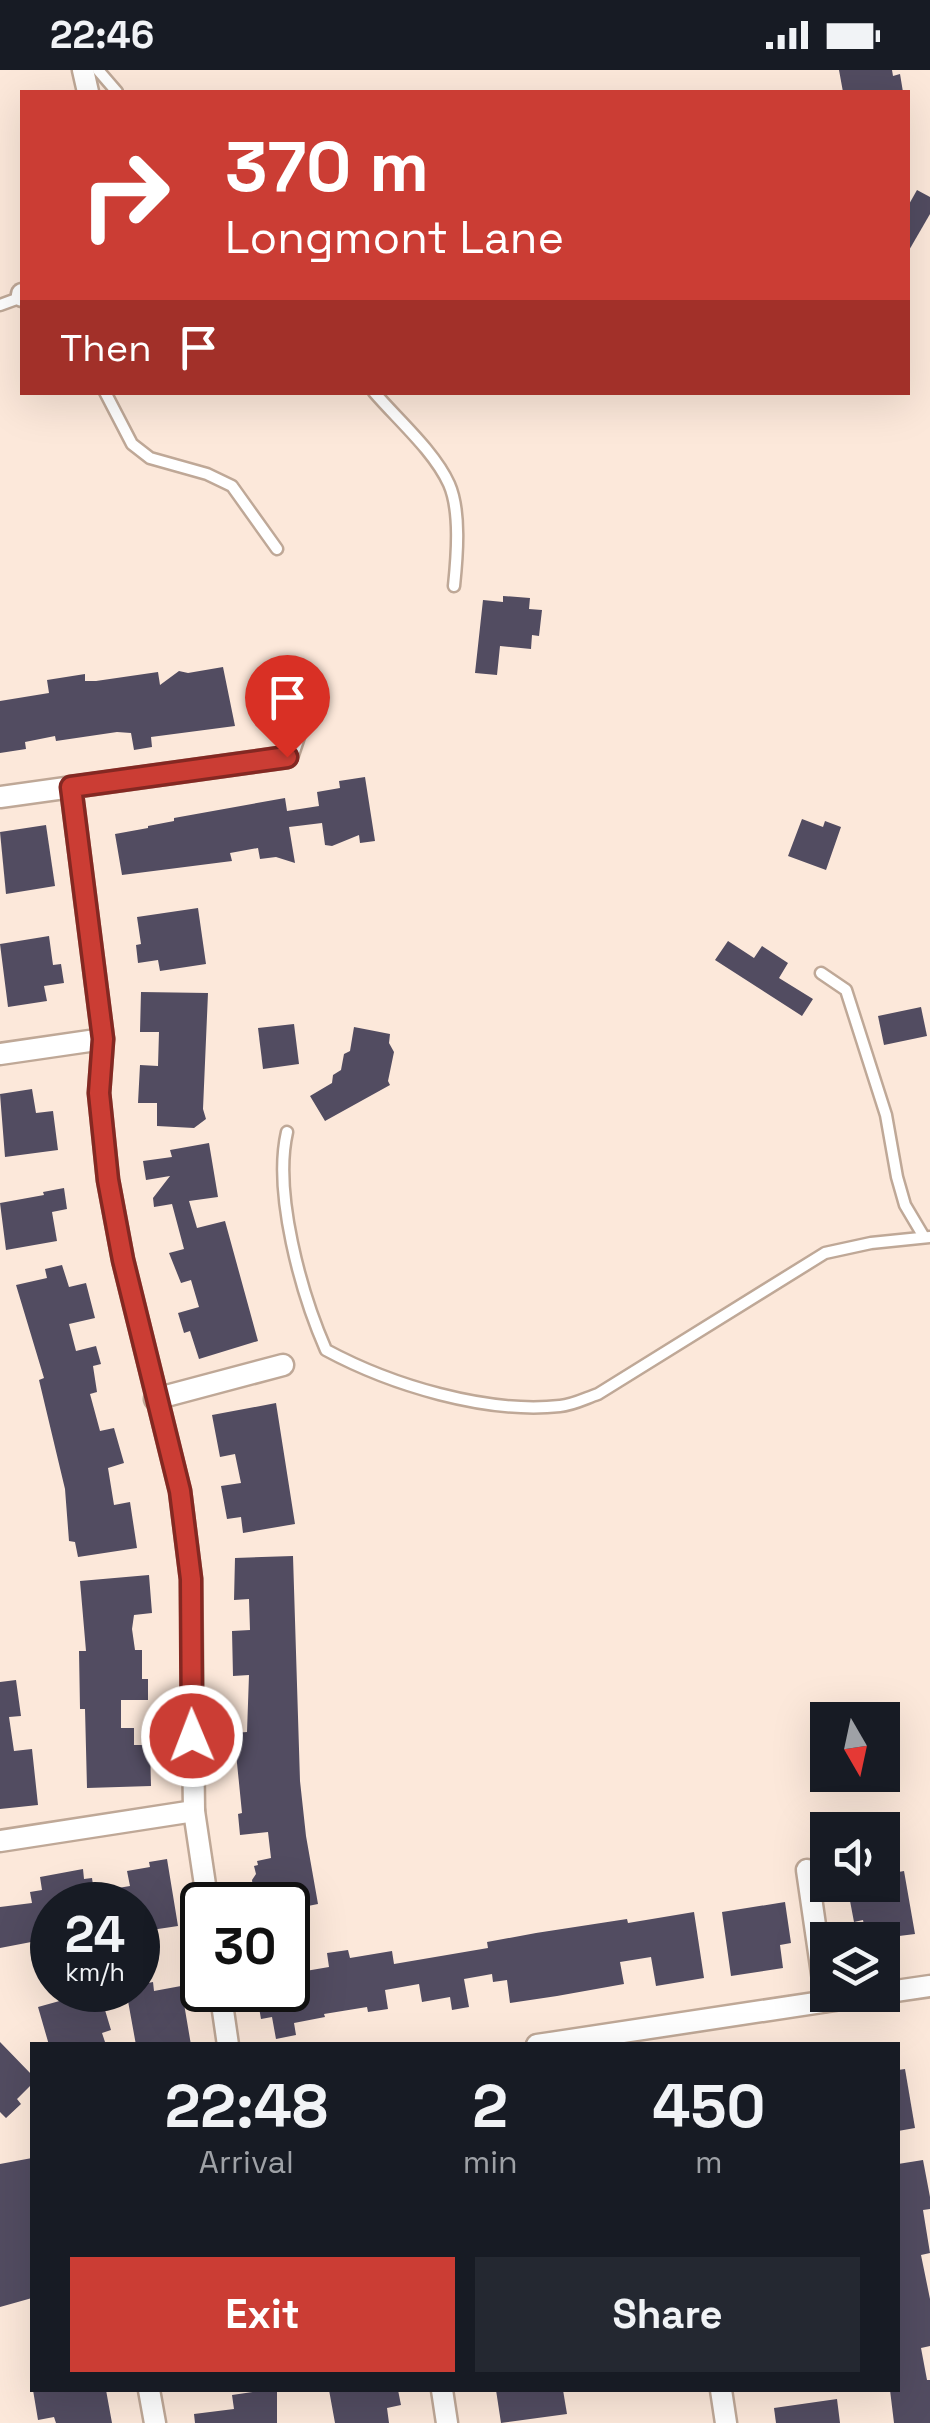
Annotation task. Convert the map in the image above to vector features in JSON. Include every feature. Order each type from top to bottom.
[{"type":"street","points":[[0,797],[287,757],[296,730]]},
{"type":"street","points":[[71,787],[103,1039],[99,1093],[108,1180],[155,1399],[180,1491],[191,1579],[194,1810],[205,1882]]},
{"type":"street","points":[[0,1054],[103,1039]]},
{"type":"street","points":[[155,1399],[283,1365]]},
{"type":"street","points":[[0,1842],[194,1810]]},
{"type":"street","points":[[806,1870],[814,1922]]},
{"type":"street","points":[[900,1990],[930,1986]]},
{"type":"street","points":[[580,2042],[667,2036],[810,2005]]},
{"type":"street","points":[[223,2012],[228,2042]]},
{"type":"street","points":[[149,2392],[155,2423]]},
{"type":"street","points":[[442,2392],[447,2423]]},
{"type":"street","points":[[721,2392],[726,2423]]},
{"type":"lane","points":[[98,70],[116,90]]},
{"type":"lane","points":[[107,395],[132,444],[150,458],[207,474],[232,486],[277,550]]},
{"type":"lane","points":[[377,395],[450,486],[458,544],[454,586]]},
{"type":"lane","points":[[287,1132],[282,1155],[287,1206],[303,1293],[326,1350],[368,1372],[487,1404],[564,1406],[598,1394],[825,1253],[927,1237],[905,1205],[886,1114],[846,990],[821,973]]},
{"type":"building","points":[[839,70],[892,70],[893,76],[900,74],[903,90],[843,90]]},
{"type":"building","points":[[917,190],[930,197],[930,214],[910,249],[910,202]]},
{"type":"building","points":[[503,596],[530,598],[529,609],[542,610],[539,636],[532,635],[531,649],[500,646],[497,675],[475,673],[483,600],[503,602]]},
{"type":"building","points":[[223,667],[235,726],[151,737],[152,747],[134,750],[131,733],[117,732],[56,741],[55,736],[25,742],[26,749],[0,753],[0,701],[49,693],[47,680],[85,674],[85,681],[96,681],[158,672],[160,685],[179,671]]},
{"type":"building","points":[[365,777],[375,841],[360,843],[359,835],[325,845],[322,823],[289,827],[295,863],[276,857],[260,859],[258,848],[230,853],[232,861],[122,875],[115,834],[174,818],[285,798],[287,811],[319,806],[317,792],[340,788],[339,781]]},
{"type":"building","points":[[802,819],[823,827],[825,821],[841,827],[826,870],[788,856]]},
{"type":"building","points":[[46,825],[55,886],[6,894],[0,832]]},
{"type":"building","points":[[198,908],[206,964],[160,971],[158,960],[138,963],[136,945],[141,944],[137,917]]},
{"type":"building","points":[[49,936],[53,965],[61,964],[64,983],[44,986],[47,1001],[8,1007],[0,944]]},
{"type":"building","points":[[728,941],[754,958],[762,946],[788,963],[779,978],[813,999],[802,1016],[715,960]]},
{"type":"building","points":[[141,992],[208,993],[203,1109],[206,1119],[194,1128],[157,1126],[157,1103],[138,1103],[140,1065],[158,1066],[159,1032],[140,1032]]},
{"type":"building","points":[[921,1007],[927,1036],[884,1045],[878,1016]]},
{"type":"building","points":[[294,1024],[299,1064],[263,1069],[258,1028]]},
{"type":"building","points":[[354,1027],[390,1034],[394,1052],[390,1085],[325,1121],[310,1096],[332,1083],[333,1075],[341,1070],[344,1054],[350,1051]]},
{"type":"building","points":[[32,1089],[36,1113],[53,1111],[58,1150],[5,1157],[0,1094]]},
{"type":"building","points":[[209,1143],[218,1197],[189,1201],[197,1228],[225,1221],[258,1341],[199,1359],[190,1331],[184,1333],[178,1313],[199,1307],[191,1280],[181,1283],[169,1253],[184,1249],[172,1204],[154,1207],[153,1198],[170,1176],[146,1180],[143,1161],[172,1157],[170,1150]]},
{"type":"building","points":[[64,1188],[67,1209],[52,1212],[57,1241],[6,1250],[0,1203]]},
{"type":"building","points":[[62,1265],[69,1287],[86,1283],[95,1318],[69,1324],[76,1351],[96,1346],[101,1364],[93,1366],[97,1392],[90,1394],[100,1431],[114,1428],[124,1463],[108,1468],[114,1505],[130,1502],[137,1548],[78,1557],[75,1542],[69,1541],[65,1489],[39,1380],[44,1378],[16,1285],[47,1278],[45,1269]]},
{"type":"building","points":[[276,1403],[295,1524],[243,1533],[241,1517],[227,1519],[221,1486],[241,1483],[235,1454],[220,1457],[212,1415]]},
{"type":"building","points":[[293,1556],[300,1781],[318,1904],[310,1906],[310,1882],[252,1882],[257,1861],[271,1858],[268,1832],[240,1835],[238,1814],[242,1813],[234,1733],[247,1732],[249,1675],[233,1676],[232,1631],[250,1630],[249,1599],[234,1600],[235,1558]]},
{"type":"building","points":[[149,1575],[152,1613],[134,1615],[132,1629],[135,1650],[142,1650],[142,1679],[148,1679],[148,1700],[121,1700],[121,1728],[134,1728],[134,1745],[150,1745],[151,1786],[87,1788],[85,1709],[80,1709],[79,1651],[86,1651],[80,1581]]},
{"type":"building","points":[[16,1680],[21,1716],[9,1717],[14,1751],[32,1749],[38,1805],[0,1809],[0,1682]]},
{"type":"building","points":[[167,1859],[178,1926],[160,1929],[160,1882],[129,1882],[127,1871],[150,1867],[149,1862]]},
{"type":"building","points":[[83,1869],[84,1879],[92,1878],[93,1882],[41,1882],[40,1877]]},
{"type":"building","points":[[904,1871],[915,1934],[900,1936],[900,1922],[854,1922],[850,1902],[900,1902],[900,1872]]},
{"type":"building","points":[[785,1902],[791,1943],[780,1945],[783,1968],[731,1976],[722,1912]]},
{"type":"building","points":[[30,1903],[30,1942],[0,1948],[0,1907]]},
{"type":"building","points":[[694,1912],[704,1978],[656,1986],[651,1957],[620,1962],[624,1984],[557,1996],[510,2003],[507,1980],[493,1982],[492,1974],[464,1979],[469,2007],[452,2010],[450,1997],[422,2002],[419,1984],[385,1990],[388,2009],[368,2012],[367,2007],[294,2023],[296,2035],[276,2039],[272,2017],[261,2019],[260,2012],[310,2012],[310,1970],[329,1967],[327,1953],[348,1950],[350,1958],[392,1951],[394,1964],[488,1948],[487,1942],[536,1933],[627,1919],[628,1923]]},
{"type":"building","points":[[180,1986],[180,2012],[185,2012],[190,2042],[135,2042],[130,2012],[160,2012],[160,1990]]},
{"type":"building","points":[[39,2012],[106,2012],[111,2030],[102,2033],[105,2042],[48,2042]]},
{"type":"building","points":[[0,2042],[30,2073],[30,2086],[17,2099],[21,2104],[6,2118],[0,2112]]},
{"type":"building","points":[[905,2069],[915,2128],[900,2131],[900,2070]]},
{"type":"building","points":[[30,2158],[30,2299],[0,2307],[0,2164]]},
{"type":"building","points":[[923,2160],[930,2197],[930,2209],[923,2210],[930,2253],[921,2255],[930,2299],[930,2346],[921,2348],[930,2380],[930,2423],[894,2423],[890,2392],[900,2392],[900,2164]]},
{"type":"building","points":[[33,2392],[106,2392],[112,2423],[56,2423],[54,2417],[38,2420]]},
{"type":"building","points":[[277,2392],[277,2423],[195,2423],[194,2414],[234,2409],[232,2395]]},
{"type":"building","points":[[329,2392],[398,2392],[401,2405],[387,2408],[389,2423],[335,2423]]},
{"type":"building","points":[[496,2392],[563,2392],[567,2414],[501,2423]]},
{"type":"building","points":[[837,2399],[840,2423],[776,2423],[774,2408]]},
{"type":"route","points":[[192,1736],[191,1579],[180,1491],[155,1399],[108,1180],[99,1093],[103,1039],[71,787],[287,757]]}]
